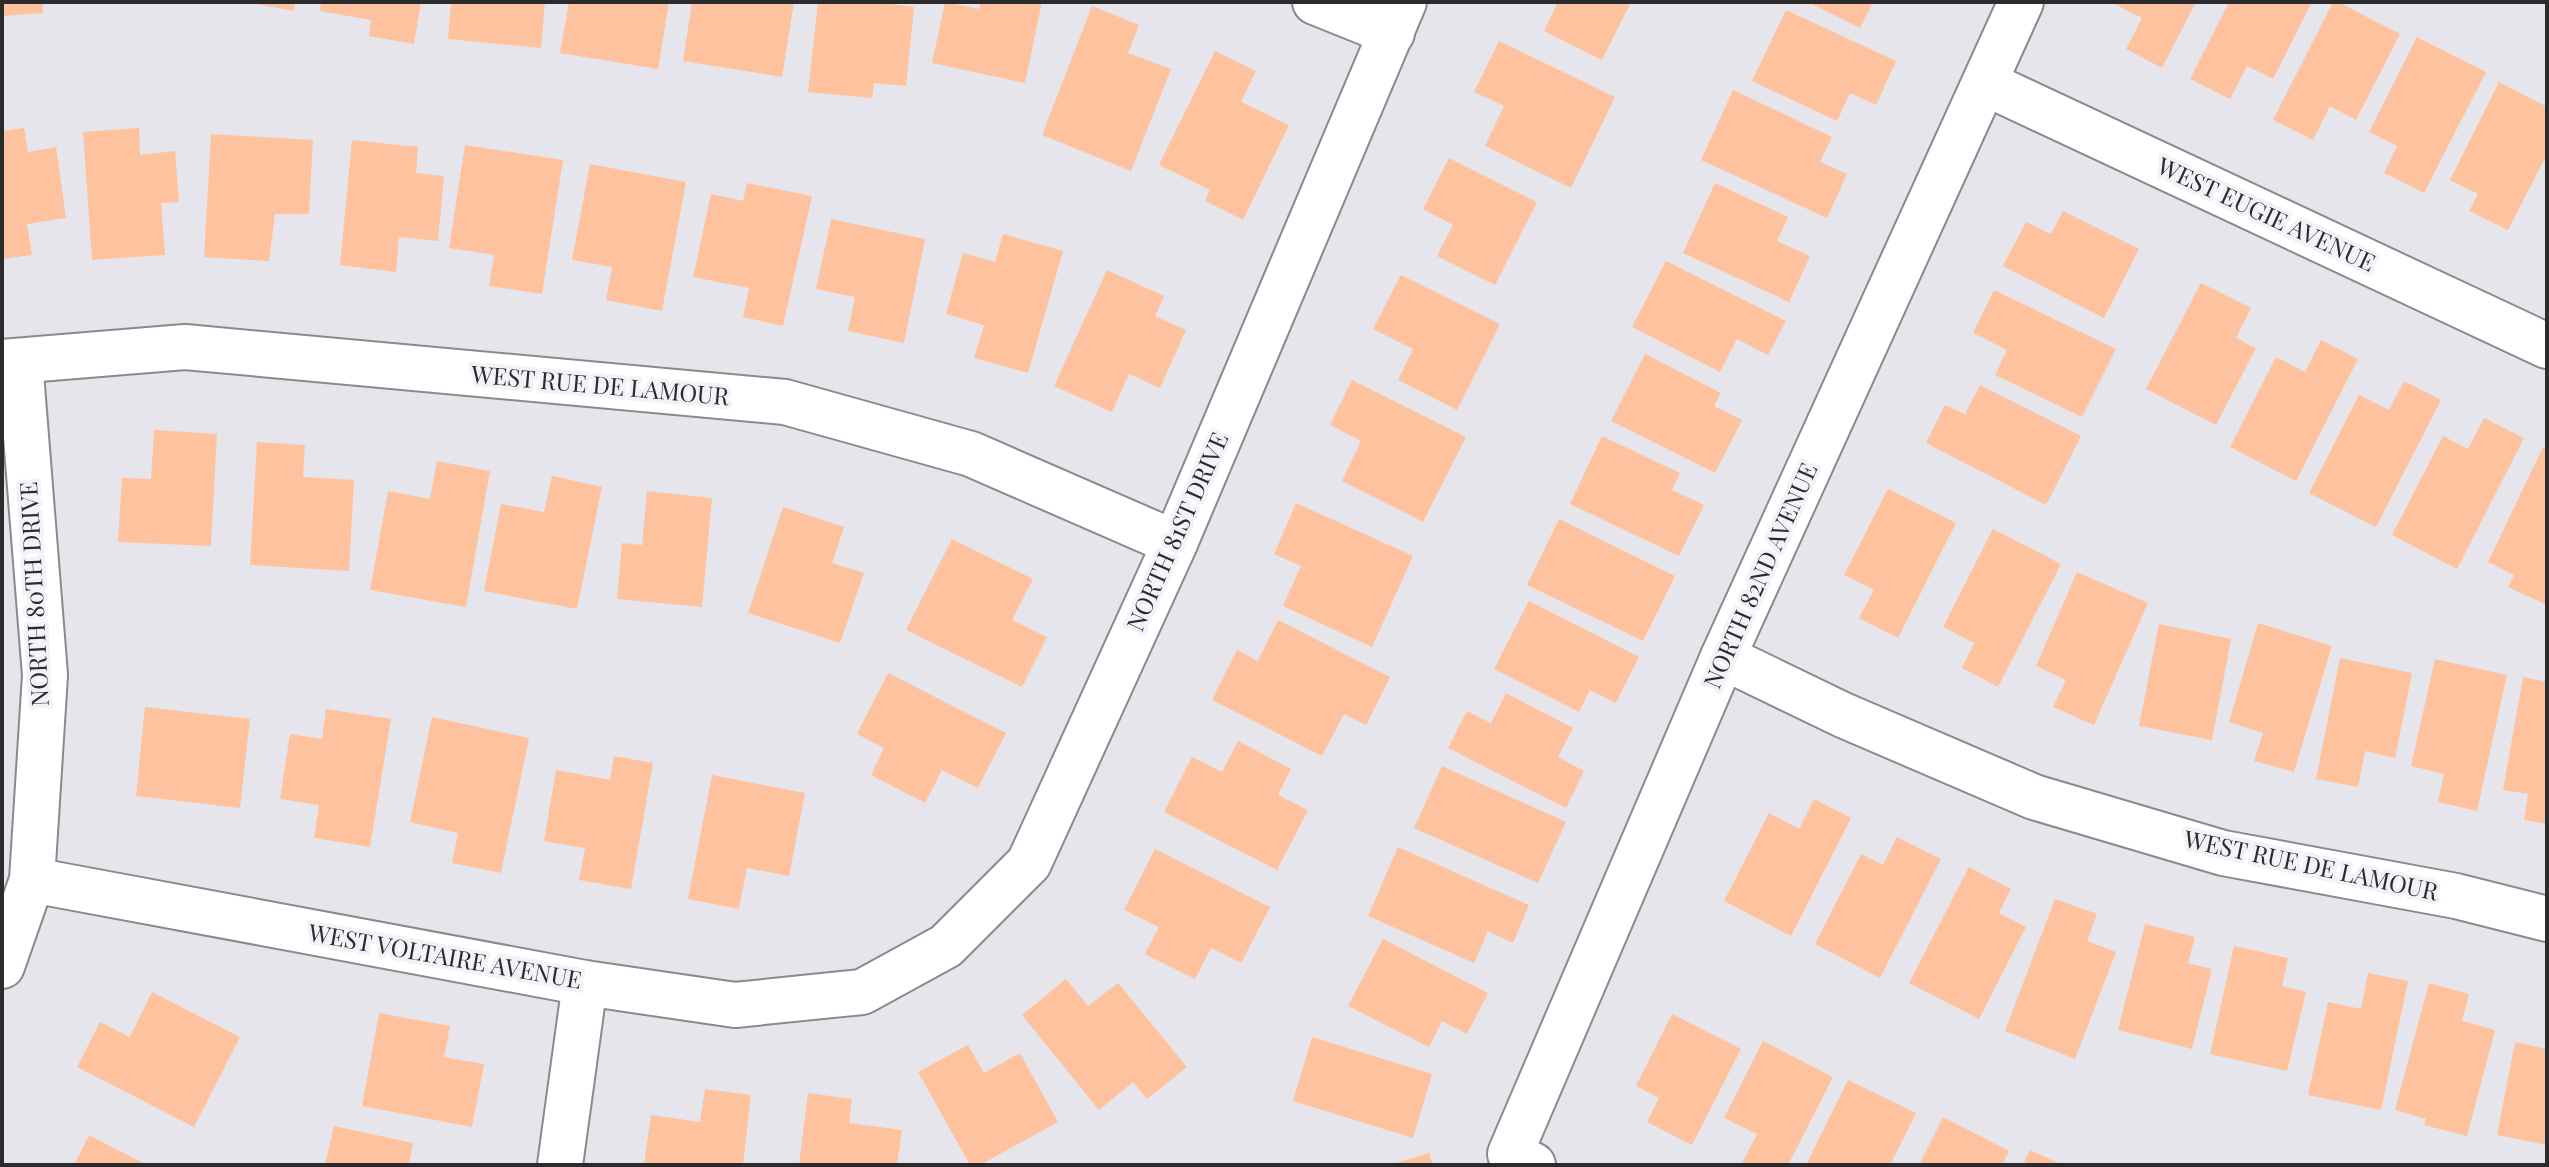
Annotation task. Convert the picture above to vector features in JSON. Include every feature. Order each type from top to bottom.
[{"type":"street","points":[[1315,2],[1398,18]]},
{"type":"street","name":"NORTH 82ND AVENUE","points":[[1522,1160],[1723,657],[2021,2]]},
{"type":"street","name":"NORTH 81ST DRIVE","points":[[862,992],[946,946],[1029,863],[1175,543],[1398,18]]},
{"type":"street","name":"WEST EUGIE AVENUE","points":[[1985,83],[2547,346]]},
{"type":"street","name":"WEST RUE DE LAMOUR","points":[[11,361],[185,347],[785,402],[971,454],[1175,543]]},
{"type":"street","name":"NORTH 80TH DRIVE","points":[[2,966],[32,880],[45,675],[11,361]]},
{"type":"street","name":"WEST RUE DE LAMOUR","points":[[1723,657],[1843,715],[2034,797],[2223,853],[2456,896],[2547,919]]},
{"type":"street","name":"WEST VOLTAIRE AVENUE","points":[[32,880],[585,983],[735,1005],[862,992]]},
{"type":"street","points":[[560,1165],[585,983]]},
{"type":"building","points":[[2,2],[43,2],[43,13],[2,16]]},
{"type":"building","points":[[246,2],[295,2],[294,11]]},
{"type":"building","points":[[321,2],[421,2],[414,44],[369,36],[371,20],[320,11]]},
{"type":"building","points":[[451,2],[545,2],[541,48],[448,39]]},
{"type":"building","points":[[569,2],[669,2],[658,69],[560,53]]},
{"type":"building","points":[[692,2],[794,2],[782,77],[683,61]]},
{"type":"building","points":[[818,2],[877,2],[914,7],[906,86],[874,83],[872,98],[808,92]]},
{"type":"building","points":[[945,2],[979,9],[981,2],[1042,2],[1025,83],[932,63]]},
{"type":"building","points":[[1558,2],[1631,2],[1602,60],[1544,31]]},
{"type":"building","points":[[1808,2],[1873,2],[1860,28]]},
{"type":"building","points":[[2111,2],[2196,2],[2162,68],[2126,49],[2142,18]]},
{"type":"building","points":[[2229,2],[2312,2],[2273,79],[2247,66],[2230,99],[2190,79]]},
{"type":"building","points":[[2333,2],[2400,34],[2356,120],[2330,106],[2313,140],[2273,120]]},
{"type":"building","points":[[1092,6],[1139,25],[1128,53],[1171,69],[1131,171],[1042,135]]},
{"type":"building","points":[[1786,10],[1896,61],[1876,105],[1850,93],[1837,121],[1752,81]]},
{"type":"building","points":[[2417,37],[2486,72],[2424,193],[2384,173],[2397,146],[2369,132]]},
{"type":"building","points":[[1499,41],[1615,97],[1571,188],[1485,146],[1504,106],[1474,92]]},
{"type":"building","points":[[1215,51],[1256,71],[1241,102],[1289,125],[1243,220],[1205,201],[1210,190],[1159,165]]},
{"type":"building","points":[[2499,82],[2547,107],[2547,154],[2508,230],[2469,211],[2478,194],[2450,180]]},
{"type":"building","points":[[1733,90],[1832,137],[1820,162],[1847,174],[1827,218],[1701,160]]},
{"type":"building","points":[[24,128],[28,152],[56,147],[66,218],[27,224],[32,255],[2,259],[2,131]]},
{"type":"building","points":[[139,128],[140,155],[175,151],[179,202],[161,203],[165,255],[92,260],[83,132]]},
{"type":"building","points":[[211,134],[313,140],[309,214],[275,214],[269,261],[204,257]]},
{"type":"building","points":[[352,140],[418,147],[416,173],[444,176],[438,241],[399,237],[396,272],[340,265]]},
{"type":"building","points":[[465,145],[563,160],[542,294],[489,286],[494,255],[449,248]]},
{"type":"building","points":[[1449,158],[1537,202],[1495,285],[1437,256],[1453,225],[1423,209]]},
{"type":"building","points":[[590,164],[686,182],[662,311],[606,300],[612,267],[572,260]]},
{"type":"building","points":[[747,183],[812,196],[783,326],[743,317],[749,288],[693,277],[711,194],[743,201]]},
{"type":"building","points":[[1715,183],[1788,217],[1777,241],[1810,256],[1789,302],[1683,253]]},
{"type":"building","points":[[2063,211],[2139,249],[2104,318],[2003,266],[2026,222],[2051,234]]},
{"type":"building","points":[[831,219],[925,239],[904,343],[848,331],[855,297],[816,289]]},
{"type":"building","points":[[1003,234],[1063,251],[1028,373],[974,358],[984,325],[946,314],[963,253],[995,262]]},
{"type":"building","points":[[1666,261],[1786,321],[1768,355],[1737,339],[1720,372],[1632,327]]},
{"type":"building","points":[[1107,270],[1164,296],[1155,316],[1186,330],[1160,388],[1129,374],[1112,412],[1054,386]]},
{"type":"building","points":[[1401,275],[1500,324],[1457,410],[1398,380],[1413,349],[1373,329]]},
{"type":"building","points":[[2201,283],[2251,308],[2236,338],[2256,348],[2216,425],[2146,389]]},
{"type":"building","points":[[1994,290],[2116,349],[2082,417],[1995,375],[2007,350],[1973,333]]},
{"type":"building","points":[[2321,340],[2358,359],[2296,481],[2230,447],[2276,357],[2305,372]]},
{"type":"building","points":[[1645,354],[1721,393],[1714,406],[1742,420],[1715,473],[1611,421]]},
{"type":"building","points":[[1352,380],[1466,437],[1423,522],[1342,481],[1361,441],[1330,425]]},
{"type":"building","points":[[2404,381],[2441,400],[2376,527],[2309,493],[2359,395],[2389,410]]},
{"type":"building","points":[[1980,385],[2081,436],[2046,505],[1926,443],[1945,405],[1965,414]]},
{"type":"building","points":[[2484,418],[2524,438],[2457,569],[2392,535],[2443,436],[2468,449]]},
{"type":"building","points":[[154,430],[217,434],[211,546],[118,542],[122,478],[151,479]]},
{"type":"building","points":[[1602,436],[1680,473],[1672,490],[1704,505],[1679,556],[1570,504]]},
{"type":"building","points":[[257,442],[305,445],[303,477],[354,480],[349,571],[250,565]]},
{"type":"building","points":[[2543,447],[2547,449],[2547,605],[2508,587],[2514,575],[2488,562]]},
{"type":"building","points":[[437,461],[490,471],[466,607],[370,590],[388,491],[430,499]]},
{"type":"building","points":[[552,476],[602,487],[577,609],[484,591],[501,504],[544,512]]},
{"type":"building","points":[[1888,489],[1956,523],[1898,638],[1859,618],[1874,590],[1844,575]]},
{"type":"building","points":[[647,491],[712,498],[702,607],[617,599],[622,543],[642,545]]},
{"type":"building","points":[[1296,503],[1413,556],[1372,647],[1283,606],[1301,566],[1274,554]]},
{"type":"building","points":[[783,507],[844,527],[832,563],[864,573],[840,643],[748,613]]},
{"type":"building","points":[[1559,519],[1675,576],[1643,641],[1527,585]]},
{"type":"building","points":[[1993,529],[2061,564],[1998,687],[1962,668],[1974,643],[1943,627]]},
{"type":"building","points":[[952,539],[1033,579],[1012,620],[1047,637],[1022,687],[906,630]]},
{"type":"building","points":[[2077,572],[2148,603],[2094,725],[2053,707],[2066,680],[2036,666]]},
{"type":"building","points":[[1529,601],[1639,657],[1616,703],[1590,690],[1579,712],[1494,669]]},
{"type":"building","points":[[1278,620],[1390,677],[1366,725],[1344,714],[1322,756],[1212,700],[1237,650],[1258,661]]},
{"type":"building","points":[[2258,623],[2332,646],[2294,772],[2254,761],[2263,733],[2229,722]]},
{"type":"building","points":[[2159,624],[2231,639],[2212,740],[2139,726]]},
{"type":"building","points":[[2340,658],[2412,673],[2395,758],[2365,751],[2358,787],[2316,779]]},
{"type":"building","points":[[2435,659],[2507,675],[2477,811],[2438,802],[2444,774],[2411,766]]},
{"type":"building","points":[[888,673],[1006,733],[978,788],[942,770],[925,803],[871,775],[884,748],[857,734]]},
{"type":"building","points":[[2523,677],[2547,682],[2547,824],[2524,820],[2528,794],[2503,790]]},
{"type":"building","points":[[1506,693],[1573,728],[1558,757],[1584,771],[1566,808],[1448,748],[1467,711],[1491,723]]},
{"type":"building","points":[[145,707],[250,719],[240,808],[136,796]]},
{"type":"building","points":[[326,709],[391,719],[370,847],[314,838],[319,805],[280,799],[290,734],[322,739]]},
{"type":"building","points":[[432,717],[529,738],[501,873],[452,863],[458,833],[410,822]]},
{"type":"building","points":[[1238,741],[1291,769],[1278,795],[1308,810],[1277,870],[1164,812],[1192,757],[1222,772]]},
{"type":"building","points":[[614,756],[653,763],[631,889],[579,880],[585,848],[544,841],[556,770],[610,780]]},
{"type":"building","points":[[1442,766],[1566,822],[1538,883],[1414,828]]},
{"type":"building","points":[[712,775],[805,793],[789,876],[747,868],[739,909],[688,899]]},
{"type":"building","points":[[1814,799],[1851,818],[1791,936],[1724,901],[1769,813],[1799,829]]},
{"type":"building","points":[[1897,837],[1941,859],[1880,978],[1815,944],[1861,854],[1883,865]]},
{"type":"building","points":[[1398,847],[1529,905],[1513,943],[1488,931],[1474,963],[1368,916]]},
{"type":"building","points":[[1155,849],[1270,907],[1241,963],[1211,948],[1195,979],[1145,954],[1159,927],[1124,910]]},
{"type":"building","points":[[1969,867],[2011,889],[1999,913],[2026,927],[1979,1019],[1909,983]]},
{"type":"building","points":[[2055,899],[2097,914],[2087,941],[2116,952],[2075,1059],[2005,1031]]},
{"type":"building","points":[[2145,924],[2195,937],[2188,963],[2212,969],[2192,1049],[2118,1030]]},
{"type":"building","points":[[1383,939],[1488,993],[1467,1034],[1442,1021],[1429,1047],[1348,1006]]},
{"type":"building","points":[[2234,946],[2288,958],[2282,986],[2306,992],[2287,1071],[2210,1054]]},
{"type":"building","points":[[2368,973],[2408,981],[2381,1110],[2308,1095],[2328,1002],[2361,1009]]},
{"type":"building","points":[[1066,979],[1088,1006],[1118,983],[1187,1067],[1147,1099],[1133,1082],[1099,1110],[1022,1015]]},
{"type":"building","points":[[2429,983],[2469,994],[2462,1021],[2495,1030],[2467,1136],[2424,1125],[2426,1119],[2395,1110]]},
{"type":"building","points":[[152,992],[240,1037],[194,1127],[77,1067],[100,1022],[130,1037]]},
{"type":"building","points":[[379,1013],[450,1026],[444,1057],[484,1064],[472,1127],[362,1106]]},
{"type":"building","points":[[1672,1014],[1741,1049],[1692,1145],[1647,1122],[1659,1098],[1636,1086]]},
{"type":"building","points":[[1312,1037],[1432,1074],[1413,1138],[1293,1101]]},
{"type":"building","points":[[1763,1041],[1833,1077],[1788,1165],[1741,1165],[1757,1134],[1724,1118]]},
{"type":"building","points":[[2515,1042],[2547,1049],[2547,1145],[2497,1135]]},
{"type":"building","points":[[968,1045],[984,1073],[1020,1053],[1058,1122],[980,1165],[970,1165],[918,1072]]},
{"type":"building","points":[[1848,1080],[1916,1113],[1890,1165],[1806,1165]]},
{"type":"building","points":[[705,1089],[751,1095],[743,1165],[644,1165],[651,1115],[700,1122]]},
{"type":"building","points":[[808,1093],[852,1099],[849,1123],[902,1130],[897,1165],[799,1165]]},
{"type":"building","points":[[1943,1117],[2009,1151],[2002,1165],[1919,1165]]},
{"type":"building","points":[[334,1126],[413,1143],[409,1165],[325,1165]]},
{"type":"building","points":[[89,1135],[147,1165],[74,1165]]},
{"type":"building","points":[[2030,1150],[2063,1165],[2023,1165]]},
{"type":"building","points":[[1429,1153],[1433,1165],[1393,1165],[1393,1164]]}]
